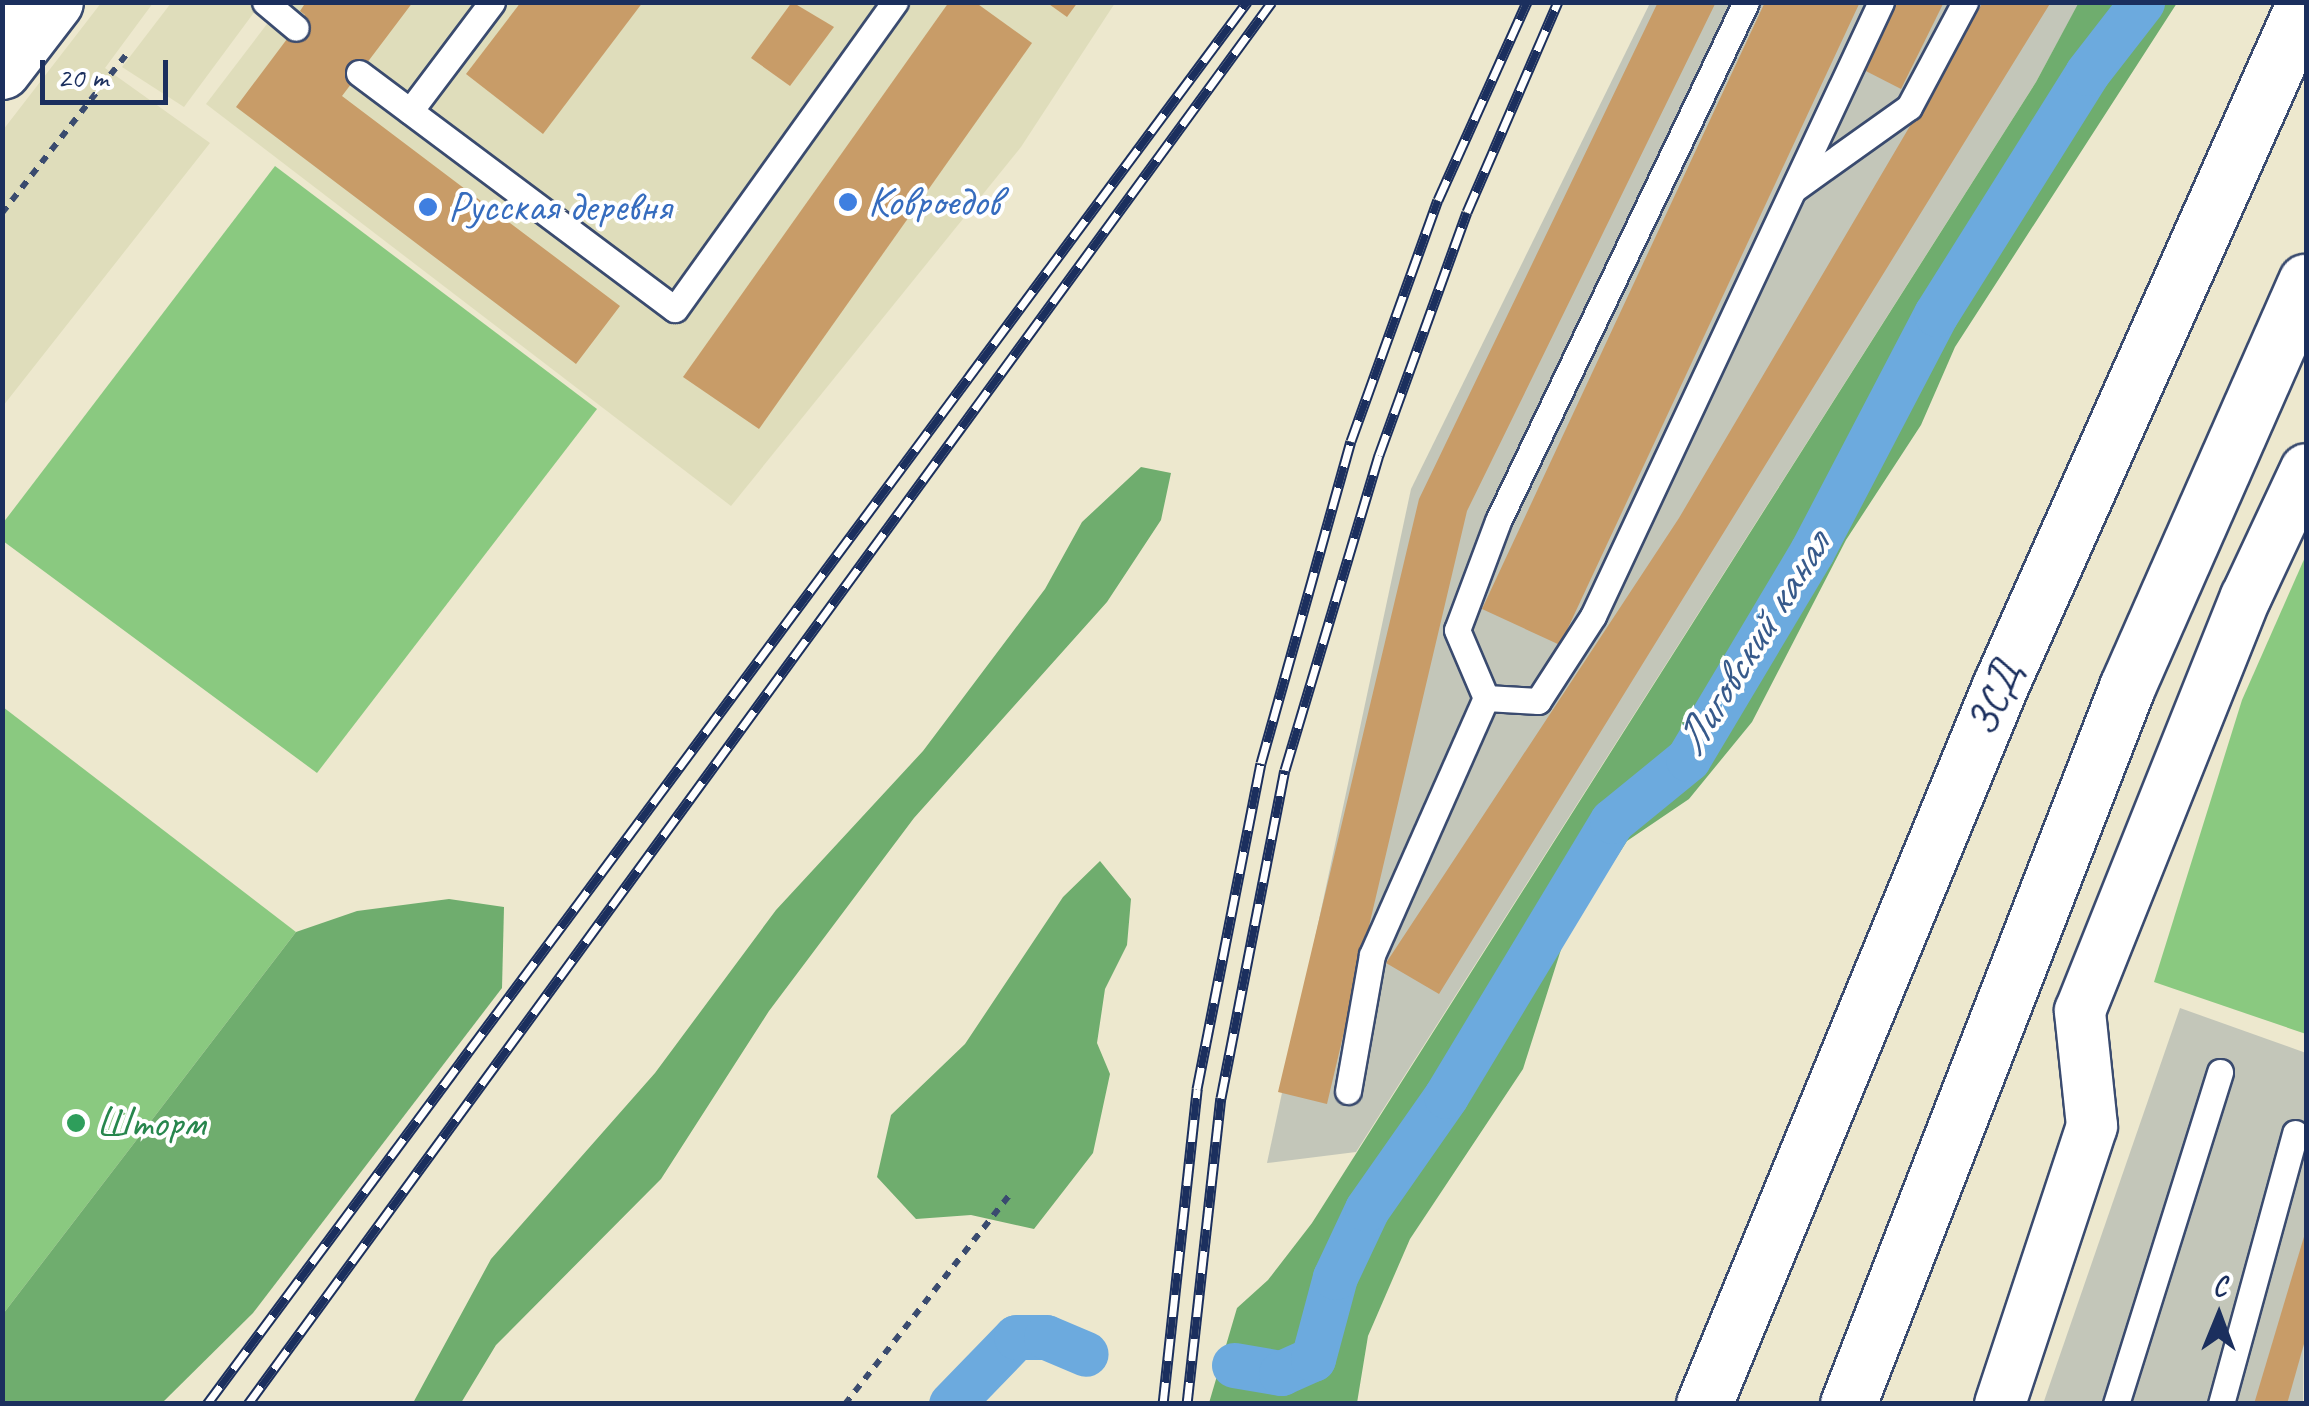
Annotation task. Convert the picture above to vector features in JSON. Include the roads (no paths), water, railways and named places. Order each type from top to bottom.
[{"type":"main road","points":[[2,70],[55,2]]},
{"type":"main road","name":"ЗСД","points":[[1704,1404],[2000,686],[2305,2]]},
{"type":"main road","points":[[1848,1404],[2127,686],[2306,282]]},
{"type":"street","points":[[2000,1404],[2092,1126],[2080,1010],[2215,670],[2306,469]]},
{"type":"lane","points":[[265,2],[296,28]]},
{"type":"lane","points":[[410,111],[492,2]]},
{"type":"lane","points":[[359,73],[675,309],[895,2]]},
{"type":"lane","points":[[1348,1090],[1372,955],[1486,698],[1457,630],[1498,522],[1746,2]]},
{"type":"lane","points":[[1486,698],[1538,701],[1593,616],[1881,2]]},
{"type":"lane","points":[[1791,192],[1909,107],[1965,2]]},
{"type":"lane","points":[[2116,1404],[2220,1072]]},
{"type":"lane","points":[[2221,1404],[2295,1133]]},
{"type":"waterway","name":"Лиговский канал","points":[[1234,1365],[1281,1373],[1313,1359],[1335,1277],[1367,1209],[1446,1096],[1612,821],[1688,759],[1812,551],[1936,314],[2087,73],[2142,2]]},
{"type":"waterway","name":"Лиговский канал","points":[[951,1404],[1016,1337],[1046,1337],[1086,1354]]},
{"type":"railway","points":[[207,1404],[1247,2]]},
{"type":"railway","points":[[248,1404],[1272,2]]},
{"type":"railway","points":[[1163,1404],[1197,1089],[1261,763],[1351,441],[1438,200],[1527,2]]},
{"type":"railway","points":[[1187,1404],[1221,1098],[1285,770],[1379,455],[1467,212],[1558,2]]},
{"type":"place","name":"Ковроедов","points":[[848,202]]},
{"type":"place","name":"Русская деревня","points":[[428,207]]},
{"type":"place","name":"Шторм","points":[[76,1123]]}]
